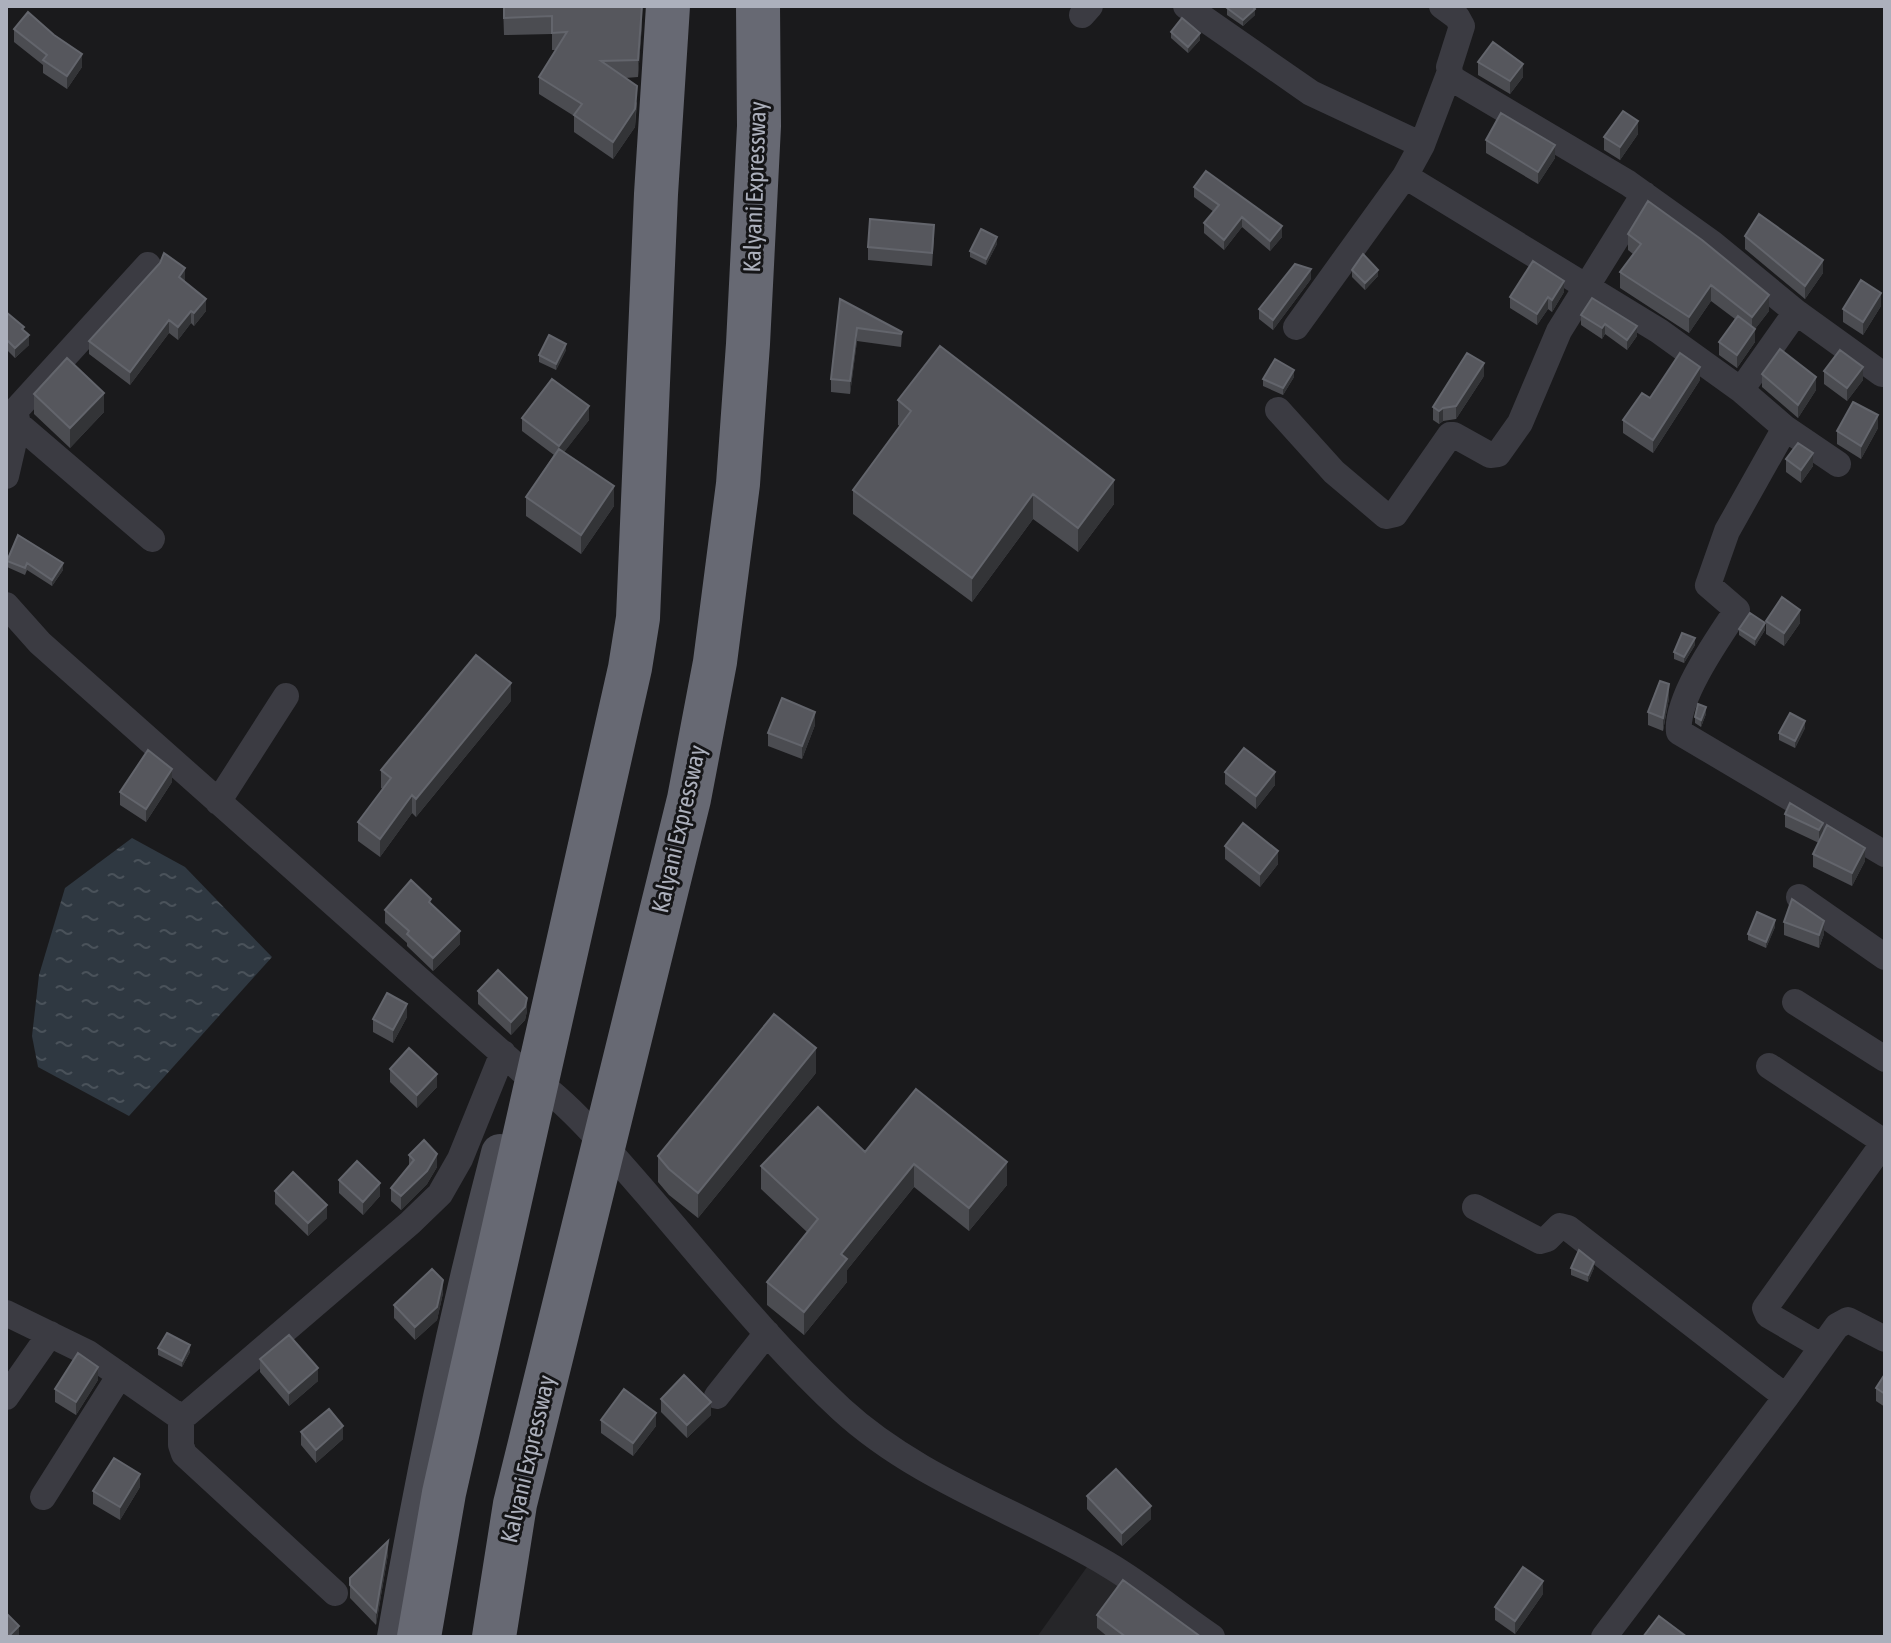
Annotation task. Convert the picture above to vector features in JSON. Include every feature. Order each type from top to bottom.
[{"type":"highway","points":[[419,1637],[520,1068],[630,668],[638,618],[656,194],[668,6]]},
{"type":"highway","name":"Kalyani Expressway","points":[[494,1637],[515,1504],[689,799],[715,662],[738,484],[748,344],[759,126],[758,6]]},
{"type":"street","points":[[1186,6],[1311,93],[1422,145]]},
{"type":"street","points":[[1296,327],[1405,176],[1422,145],[1462,29],[1459,11]]},
{"type":"street","points":[[1449,74],[1644,194],[1712,243],[1796,312],[1882,374]]},
{"type":"street","points":[[1405,176],[1659,331],[1741,390],[1785,428],[1838,464]]},
{"type":"street","points":[[1278,410],[1334,472],[1381,513],[1391,516],[1450,435],[1490,455],[1498,454],[1516,430],[1555,339],[1644,194]]},
{"type":"street","points":[[6,476],[13,411],[148,265]]},
{"type":"street","points":[[1741,390],[1796,312]]},
{"type":"street","points":[[13,411],[152,539]]},
{"type":"street","points":[[1785,428],[1727,531],[1717,558],[1708,585],[1737,610],[1698,673],[1679,719],[1679,732],[1885,854]]},
{"type":"street","points":[[6,605],[40,643],[604,1145],[767,1333],[842,1409],[881,1441],[923,1469],[1107,1564],[1212,1637]]},
{"type":"street","points":[[218,802],[286,696]]},
{"type":"street","points":[[1799,897],[1885,957]]},
{"type":"street","points":[[1795,1002],[1885,1059]]},
{"type":"street","points":[[1769,1066],[1884,1141],[1765,1308],[1768,1315],[1821,1346]]},
{"type":"street","points":[[181,1416],[193,1410],[339,1285],[440,1194],[520,1068]]},
{"type":"street","points":[[396,1637],[421,1492],[520,1068]]},
{"type":"street","points":[[1475,1207],[1540,1241],[1547,1239],[1560,1226],[1568,1228],[1786,1397]]},
{"type":"street","points":[[6,1313],[88,1353],[181,1416]]},
{"type":"street","points":[[1604,1637],[1786,1397],[1821,1346],[1844,1321],[1860,1325],[1885,1339]]},
{"type":"street","points":[[717,1396],[767,1333]]},
{"type":"street","points":[[6,1397],[50,1334]]},
{"type":"street","points":[[43,1497],[120,1375]]},
{"type":"street","points":[[181,1416],[184,1454],[335,1593]]},
{"type":"shaded area","points":[[1092,1560],[1202,1637],[1037,1637]]},
{"type":"water","points":[[132,838],[185,867],[272,957],[129,1116],[38,1067],[32,1036],[39,975],[65,888]]},
{"type":"building","points":[[504,6],[642,6],[638,60],[601,61],[637,86],[635,109],[613,142],[574,115],[582,104],[539,77],[567,32],[552,33],[552,16],[504,18]]},
{"type":"building","points":[[1252,6],[1255,9],[1243,20],[1227,8]]},
{"type":"building","points":[[28,12],[82,54],[67,76],[43,60],[47,55],[14,29]]},
{"type":"building","points":[[1182,18],[1200,33],[1188,47],[1171,32]]},
{"type":"building","points":[[1493,42],[1523,64],[1510,81],[1478,62]]},
{"type":"building","points":[[1623,111],[1638,121],[1620,147],[1604,137]]},
{"type":"building","points":[[1501,113],[1555,145],[1538,172],[1486,140]]},
{"type":"building","points":[[1206,171],[1282,226],[1270,241],[1242,217],[1224,240],[1204,223],[1219,205],[1194,187]]},
{"type":"building","points":[[1648,201],[1769,295],[1752,317],[1711,285],[1689,317],[1620,272],[1641,244],[1628,234]]},
{"type":"building","points":[[1759,214],[1823,260],[1805,286],[1745,236]]},
{"type":"building","points":[[870,219],[934,225],[932,253],[868,247]]},
{"type":"building","points":[[981,229],[997,237],[986,259],[970,251]]},
{"type":"building","points":[[164,253],[185,268],[179,277],[206,299],[178,327],[169,320],[130,372],[89,341],[160,263]]},
{"type":"building","points":[[1363,254],[1378,270],[1365,283],[1352,270]]},
{"type":"building","points":[[1533,261],[1564,281],[1552,300],[1548,297],[1537,314],[1510,297]]},
{"type":"building","points":[[1295,264],[1311,269],[1273,320],[1259,309]]},
{"type":"building","points":[[1861,280],[1881,293],[1863,322],[1843,309]]},
{"type":"building","points":[[1592,298],[1637,326],[1627,340],[1605,324],[1602,328],[1581,315]]},
{"type":"building","points":[[840,299],[902,332],[857,328],[850,381],[831,379]]},
{"type":"building","points":[[6,312],[29,335],[15,348],[6,339]]},
{"type":"building","points":[[1738,316],[1755,329],[1737,355],[1719,342]]},
{"type":"building","points":[[549,335],[566,344],[556,364],[539,355]]},
{"type":"building","points":[[940,346],[1114,480],[1078,528],[1033,494],[972,578],[853,490],[911,411],[898,400]]},
{"type":"building","points":[[1780,349],[1816,377],[1798,405],[1762,374]]},
{"type":"building","points":[[1840,350],[1863,367],[1847,388],[1824,371]]},
{"type":"building","points":[[1467,353],[1484,363],[1456,406],[1439,411],[1433,407]]},
{"type":"building","points":[[1680,353],[1700,367],[1653,440],[1623,420],[1642,393],[1650,398]]},
{"type":"building","points":[[67,358],[104,393],[70,428],[34,394]]},
{"type":"building","points":[[1275,359],[1294,370],[1283,388],[1263,379]]},
{"type":"building","points":[[552,379],[589,406],[559,446],[522,418]]},
{"type":"building","points":[[1853,402],[1878,415],[1861,446],[1837,431]]},
{"type":"building","points":[[1798,443],[1813,453],[1801,470],[1786,459]]},
{"type":"building","points":[[559,449],[614,486],[581,535],[526,497]]},
{"type":"building","points":[[18,535],[63,563],[52,580],[27,563],[25,568],[7,561]]},
{"type":"building","points":[[1782,597],[1800,610],[1784,633],[1766,621]]},
{"type":"building","points":[[1750,613],[1765,623],[1755,639],[1739,629]]},
{"type":"building","points":[[1682,633],[1695,638],[1684,657],[1674,652]]},
{"type":"building","points":[[476,655],[511,683],[416,799],[412,795],[380,839],[358,822],[391,778],[381,770]]},
{"type":"building","points":[[1660,681],[1669,684],[1663,718],[1648,712]]},
{"type":"building","points":[[782,698],[815,712],[802,746],[768,733]]},
{"type":"building","points":[[1698,704],[1706,707],[1701,720],[1695,717]]},
{"type":"building","points":[[1790,713],[1805,721],[1795,741],[1779,733]]},
{"type":"building","points":[[1244,748],[1275,772],[1256,796],[1225,772]]},
{"type":"building","points":[[148,750],[172,769],[146,809],[120,792]]},
{"type":"building","points":[[1790,803],[1823,823],[1819,830],[1785,814]]},
{"type":"building","points":[[1243,823],[1278,851],[1260,874],[1225,846]]},
{"type":"building","points":[[1827,825],[1865,848],[1852,873],[1813,854]]},
{"type":"building","points":[[411,880],[460,931],[433,958],[385,910]]},
{"type":"building","points":[[1792,899],[1824,921],[1819,935],[1784,922]]},
{"type":"building","points":[[1757,912],[1775,920],[1766,942],[1748,934]]},
{"type":"building","points":[[498,970],[527,998],[525,1007],[511,1022],[478,991]]},
{"type":"building","points":[[387,993],[407,1004],[393,1030],[373,1019]]},
{"type":"building","points":[[774,1014],[816,1048],[698,1193],[658,1156]]},
{"type":"building","points":[[409,1048],[437,1074],[417,1095],[390,1069]]},
{"type":"building","points":[[916,1089],[1007,1162],[969,1208],[914,1164],[841,1254],[847,1259],[804,1312],[767,1282],[818,1219],[761,1166],[818,1107],[865,1152]]},
{"type":"building","points":[[424,1140],[437,1154],[427,1171],[401,1196],[391,1188],[414,1160],[409,1155]]},
{"type":"building","points":[[357,1161],[380,1183],[363,1202],[339,1180]]},
{"type":"building","points":[[293,1172],[327,1205],[308,1223],[275,1191]]},
{"type":"building","points":[[1579,1250],[1594,1262],[1588,1275],[1571,1268]]},
{"type":"building","points":[[432,1269],[443,1280],[437,1307],[415,1327],[394,1305]]},
{"type":"building","points":[[167,1333],[190,1345],[182,1361],[158,1348]]},
{"type":"building","points":[[289,1335],[318,1368],[289,1393],[260,1359]]},
{"type":"building","points":[[78,1353],[98,1367],[76,1402],[55,1389]]},
{"type":"building","points":[[1885,1374],[1885,1394],[1876,1388]]},
{"type":"building","points":[[684,1375],[711,1402],[687,1425],[661,1399]]},
{"type":"building","points":[[624,1389],[656,1413],[633,1443],[601,1420]]},
{"type":"building","points":[[329,1409],[343,1426],[316,1450],[301,1432]]},
{"type":"building","points":[[114,1458],[140,1474],[120,1507],[93,1491]]},
{"type":"building","points":[[1116,1469],[1151,1506],[1122,1533],[1087,1496]]},
{"type":"building","points":[[388,1541],[376,1612],[350,1585],[350,1578]]},
{"type":"building","points":[[1523,1567],[1543,1581],[1515,1621],[1495,1607]]},
{"type":"building","points":[[1123,1580],[1201,1637],[1126,1637],[1097,1615]]},
{"type":"building","points":[[6,1613],[19,1626],[8,1637],[6,1637]]},
{"type":"building","points":[[1659,1616],[1687,1637],[1643,1637]]}]
